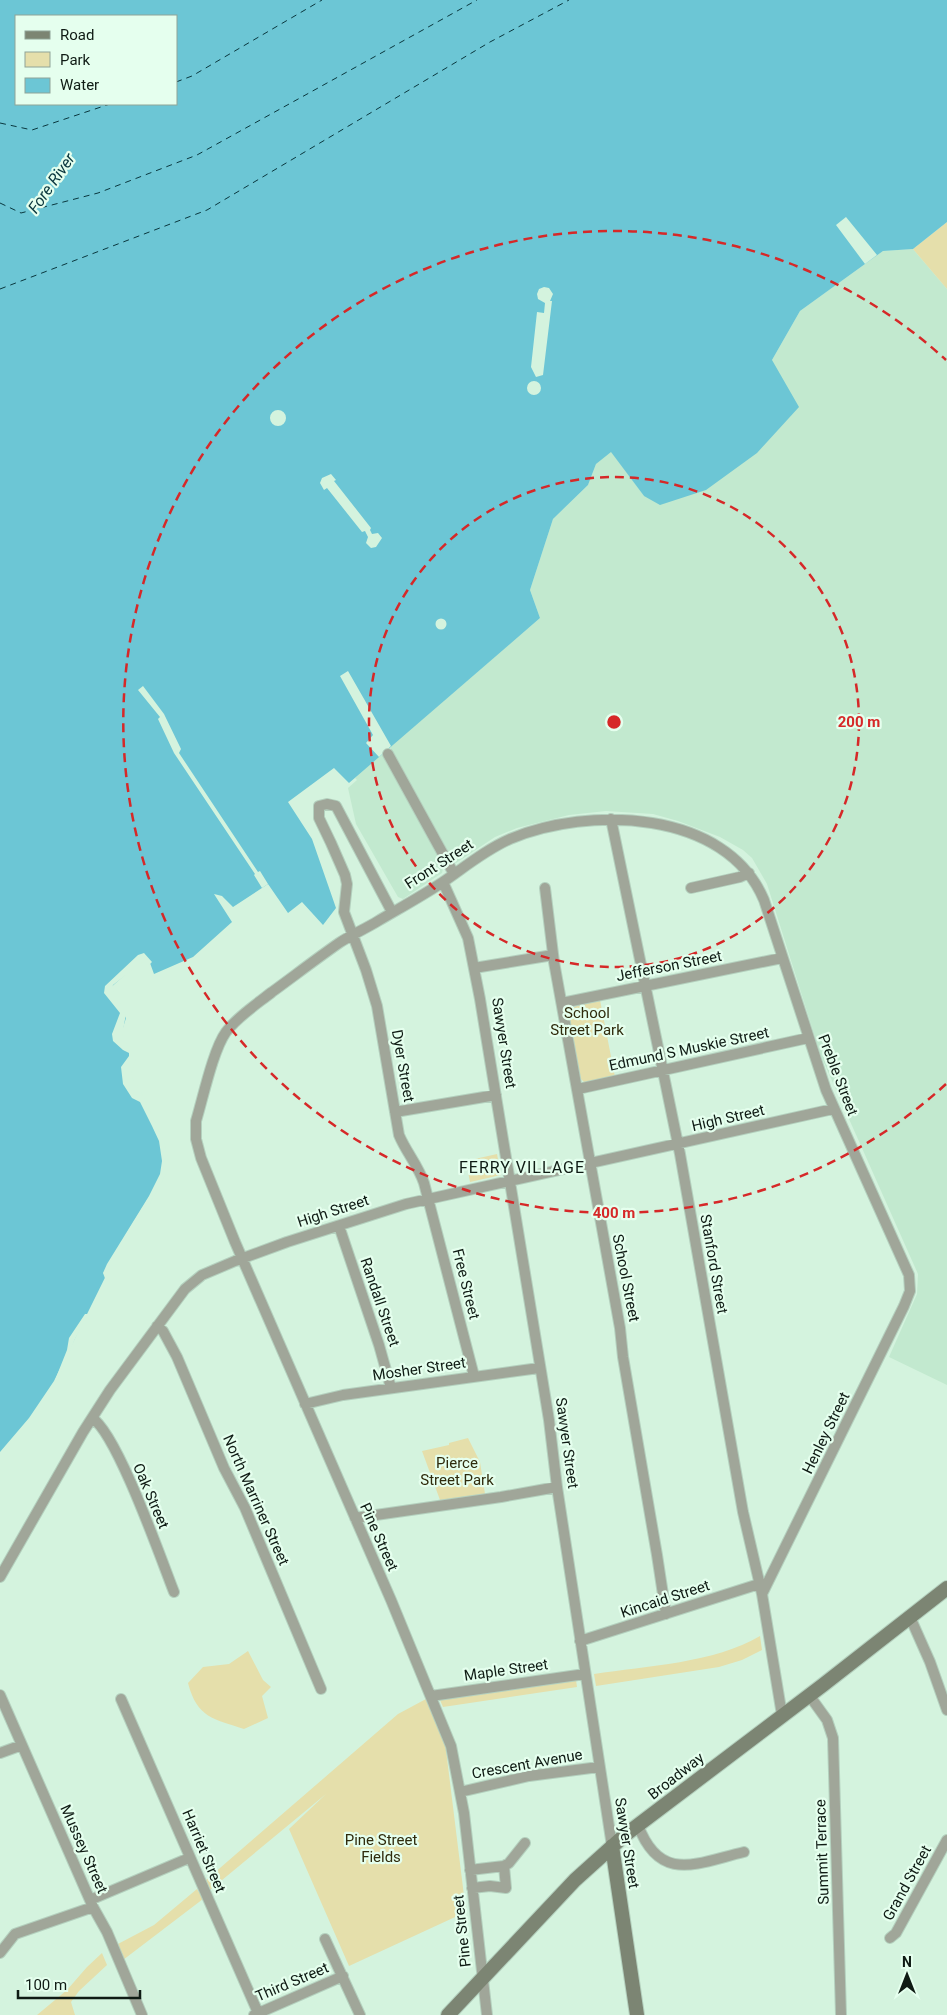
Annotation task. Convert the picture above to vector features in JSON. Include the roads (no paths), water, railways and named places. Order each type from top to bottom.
[{"type":"main road","name":"Broadway","points":[[448,2015],[575,1880],[612,1846],[947,1588]]},
{"type":"main road","name":"Sawyer Street","points":[[612,1846],[637,2015]]},
{"type":"street","points":[[388,754],[454,874]]},
{"type":"street","name":"Dyer Street","points":[[392,912],[336,806],[327,804],[319,806],[318,818],[345,875],[344,912],[354,935],[377,1006],[399,1135],[406,1151],[417,1164],[429,1199]]},
{"type":"street","name":"Front Street","points":[[207,1087],[220,1044],[227,1031],[254,1006],[341,942],[443,882],[495,846],[523,834],[565,824],[611,818],[651,822],[686,832],[726,852],[749,873]]},
{"type":"street","name":"Stanford Street","points":[[611,818],[678,1145],[743,1512],[762,1594],[782,1715]]},
{"type":"street","points":[[691,888],[740,877],[749,873]]},
{"type":"street","name":"Preble Street","points":[[749,873],[764,900],[833,1109],[901,1256],[911,1283]]},
{"type":"street","name":"Sawyer Street","points":[[443,882],[468,938],[474,968],[549,1420],[557,1486],[612,1846]]},
{"type":"street","name":"School Street","points":[[545,888],[553,955],[578,1089],[589,1164],[620,1328],[623,1357],[666,1614]]},
{"type":"street","points":[[474,968],[553,955]]},
{"type":"street","name":"Jefferson Street","points":[[562,1003],[782,958]]},
{"type":"street","name":"Edmund S Muskie Street","points":[[578,1089],[808,1038]]},
{"type":"street","name":"Pine Street","points":[[207,1087],[196,1121],[196,1139],[208,1176],[451,1746],[460,1792],[487,2015]]},
{"type":"street","points":[[396,1112],[496,1096]]},
{"type":"street","name":"High Street","points":[[0,1577],[110,1390],[192,1282],[211,1270],[385,1210],[833,1109]]},
{"type":"street","name":"Free Street","points":[[429,1199],[474,1376]]},
{"type":"street","name":"Randall Street","points":[[339,1226],[385,1363],[391,1388]]},
{"type":"street","name":"Henley Street","points":[[762,1594],[904,1306],[911,1283]]},
{"type":"street","name":"North Marriner Street","points":[[157,1326],[163,1331],[177,1357],[224,1468],[245,1508],[321,1690]]},
{"type":"street","name":"Mosher Street","points":[[305,1404],[391,1388],[539,1368]]},
{"type":"street","name":"Oak Street","points":[[92,1418],[99,1422],[116,1453],[142,1510],[174,1592]]},
{"type":"street","points":[[355,1518],[501,1497],[557,1486]]},
{"type":"street","name":"Kincaid Street","points":[[580,1641],[760,1584]]},
{"type":"street","points":[[910,1617],[930,1662],[947,1710]]},
{"type":"street","name":"Maple Street","points":[[431,1696],[585,1674]]},
{"type":"street","name":"Mussey Street","points":[[0,1695],[92,1904],[107,1932],[142,2015]]},
{"type":"street","name":"Summit Terrace","points":[[809,1695],[827,1720],[832,1738],[841,2015]]},
{"type":"street","name":"Harriet Street","points":[[121,1699],[257,2014]]},
{"type":"street","points":[[0,1753],[22,1745]]},
{"type":"street","name":"Crescent Avenue","points":[[460,1792],[529,1776],[599,1768]]},
{"type":"street","points":[[638,1825],[647,1846],[658,1858],[672,1864],[686,1866],[744,1852]]},
{"type":"street","name":"Grand Street","points":[[890,1938],[896,1933],[947,1840]]},
{"type":"street","points":[[470,1870],[504,1866],[509,1863],[525,1843]]},
{"type":"street","points":[[0,1953],[16,1934],[92,1904],[189,1858]]},
{"type":"street","points":[[472,1888],[490,1886],[506,1888],[504,1866]]},
{"type":"street","points":[[325,1939],[360,2015]]},
{"type":"street","name":"Third Street","points":[[257,2014],[343,1976]]},
{"type":"water","name":"Fore River","points":[[0,0],[947,0],[947,222],[913,249],[883,251],[800,311],[772,360],[799,407],[757,453],[706,490],[660,505],[644,496],[611,452],[596,464],[588,485],[553,519],[530,590],[540,618],[349,783],[334,768],[288,802],[312,839],[336,908],[323,925],[302,902],[288,913],[268,884],[233,907],[222,896],[214,894],[232,922],[193,957],[154,974],[150,963],[145,957],[109,989],[126,1018],[121,1034],[121,1042],[130,1048],[128,1076],[163,1146],[164,1173],[128,1231],[54,1381],[29,1418],[0,1452]]},
{"type":"district","name":"FERRY VILLAGE","points":[[522,1167]]},
{"type":"park label","name":"School Street Park","points":[[587,1022]]},
{"type":"park label","name":"Pierce Street Park","points":[[457,1472]]},
{"type":"park label","name":"Pine Street Fields","points":[[381,1848]]}]
